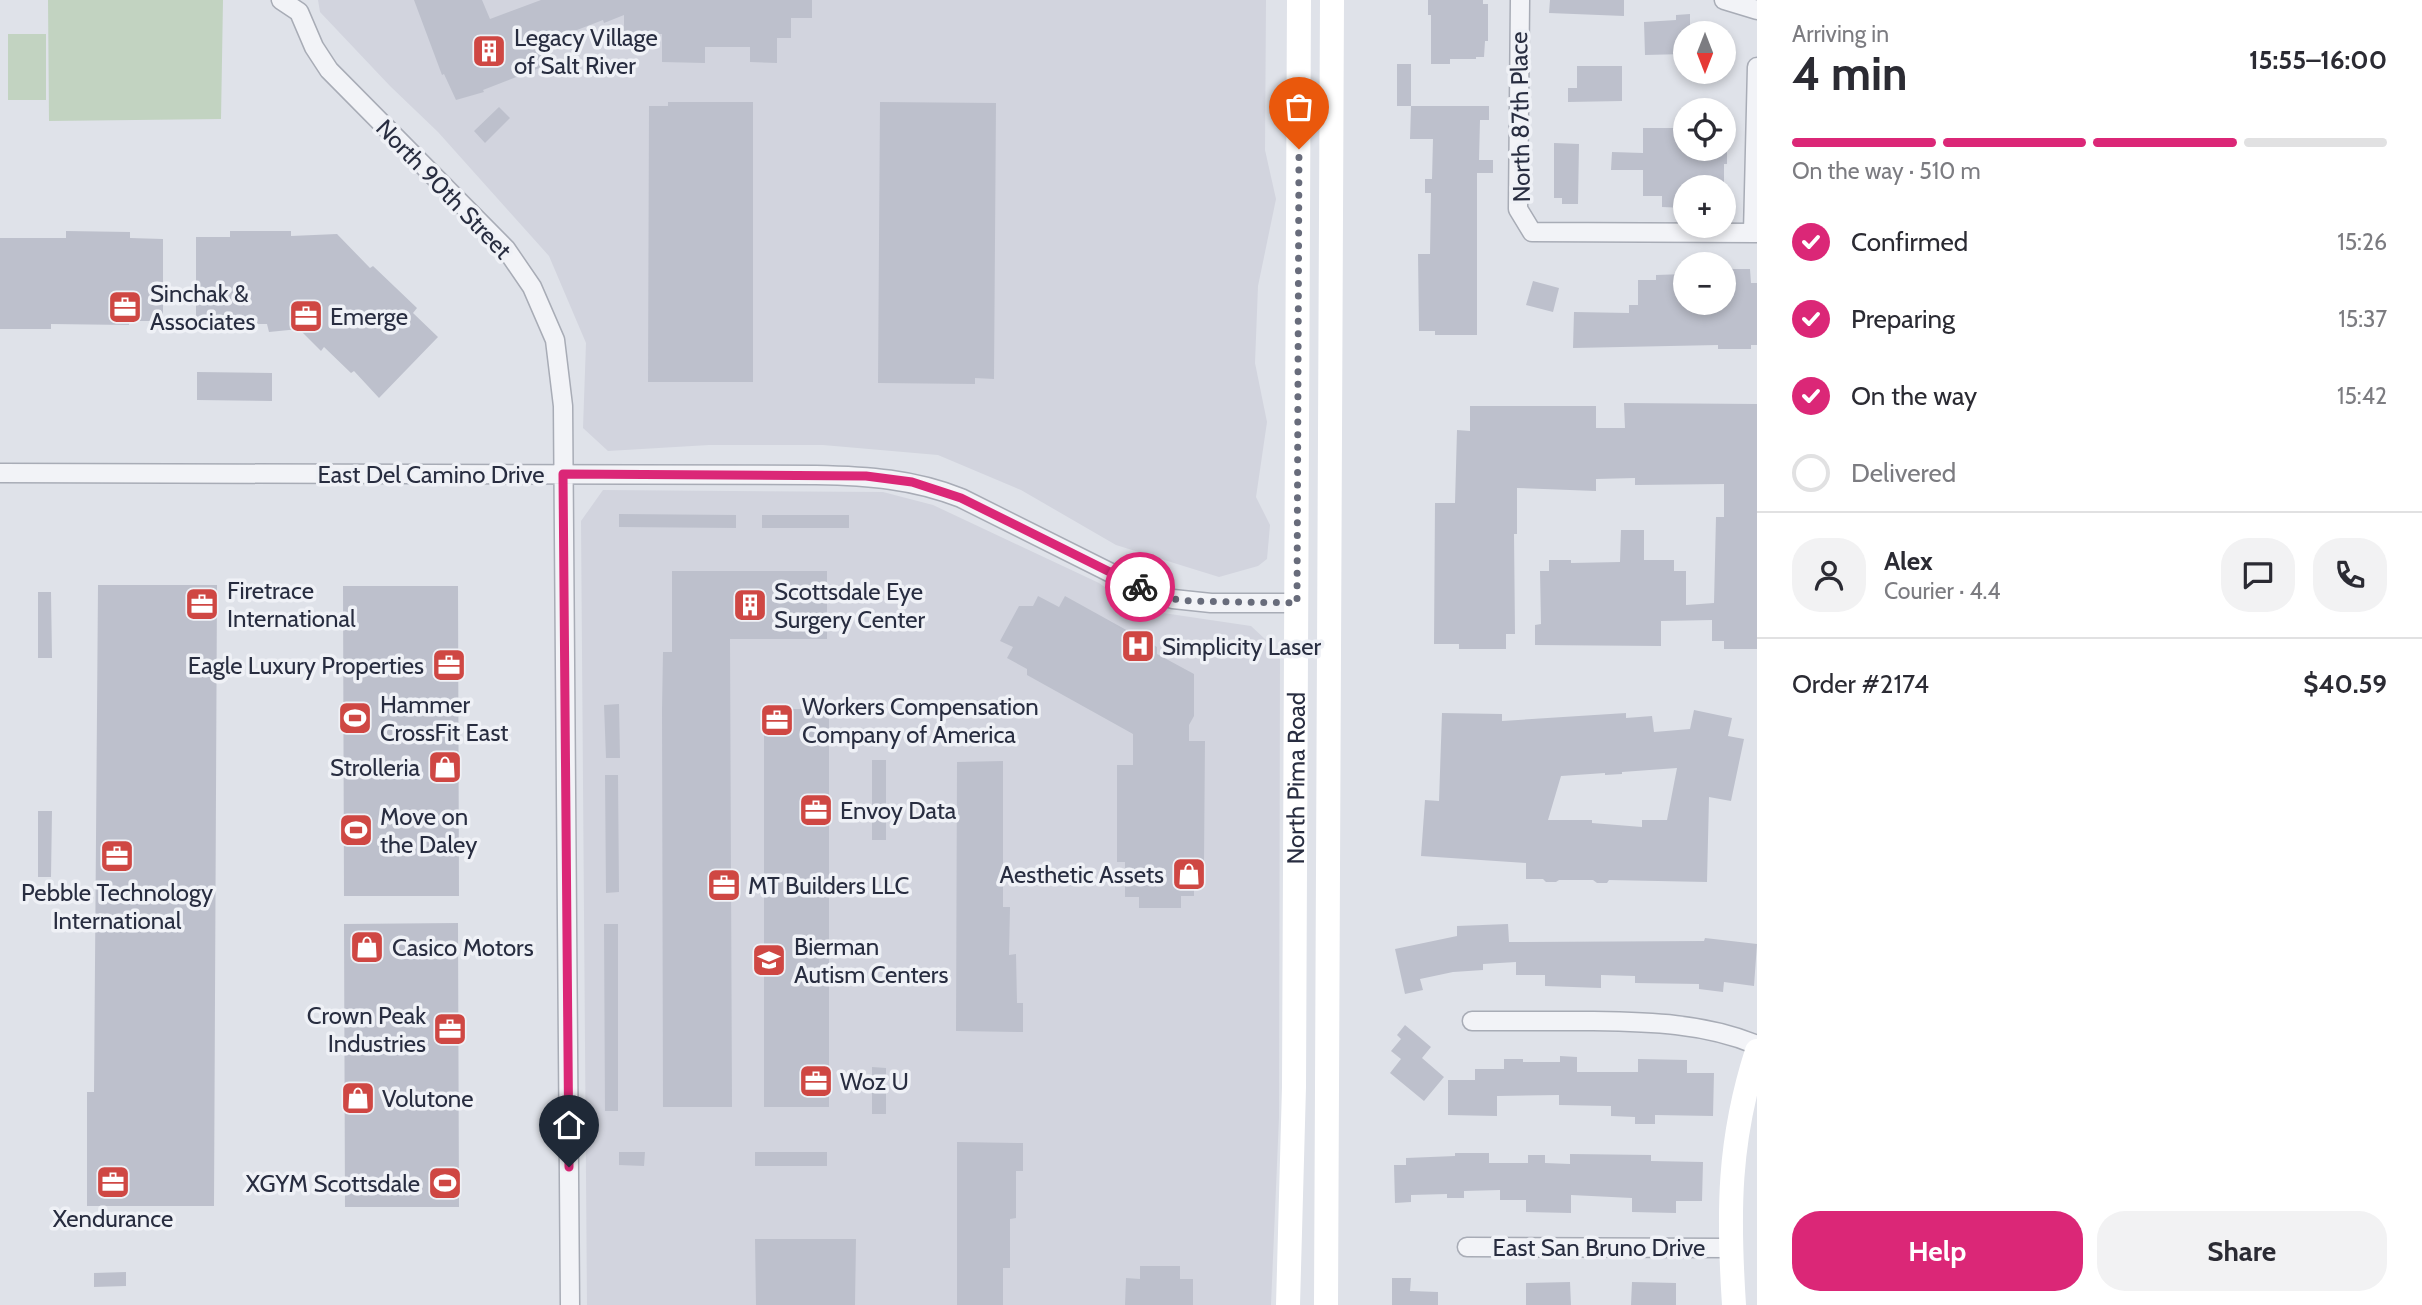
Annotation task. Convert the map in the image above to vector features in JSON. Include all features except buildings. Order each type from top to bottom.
[{"type":"main road","name":"North Pima Road","points":[[1288,1305],[1294,1087],[1299,0]]},
{"type":"main road","name":"North Pima Road","points":[[1326,1305],[1332,0]]},
{"type":"main road","points":[[1328,926],[1314,861],[1315,635],[1308,614],[1297,603],[1314,560],[1316,319],[1331,252]]},
{"type":"main road","points":[[1734,1305],[1730,1193],[1736,1133],[1757,1051]]},
{"type":"street","name":"North 90th Street","points":[[281,0],[301,6],[314,47],[330,69],[506,248],[532,286],[555,340],[563,406],[570,1305]]},
{"type":"street","name":"North 87th Place","points":[[1520,0],[1518,209],[1532,232],[1755,233]]},
{"type":"street","points":[[1724,0],[1757,10]]},
{"type":"street","points":[[1755,233],[1757,67]]},
{"type":"street","name":"East Del Camino Drive","points":[[0,473],[866,476],[937,488],[1137,586],[1173,599],[1211,603],[1297,603]]},
{"type":"street","points":[[1472,1021],[1655,1022],[1702,1028],[1740,1037],[1757,1045]]},
{"type":"street","name":"East San Bruno Drive","points":[[1467,1247],[1730,1248]]},
{"type":"shaded area","points":[[318,0],[1266,0],[1265,150],[1276,199],[1258,286],[1255,363],[1267,422],[1256,497],[1270,525],[1267,559],[1258,566],[1219,577],[1116,545],[1021,490],[938,455],[823,445],[709,445],[608,451],[583,428],[586,343],[549,256],[438,132],[320,12]]},
{"type":"shaded area","points":[[603,490],[883,492],[933,505],[1099,583],[1136,609],[1251,626],[1280,653],[1279,1117],[1271,1305],[587,1305],[581,521]]},
{"type":"green space","points":[[48,0],[223,0],[221,119],[49,121]]},
{"type":"green space","points":[[8,34],[46,34],[46,100],[8,100]]},
{"type":"way so far","points":[[1140,587],[1173,599],[1190,601],[1297,603],[1299,149]]},
{"type":"place","name":"Legacy Village of Salt River","points":[[489,51]]},
{"type":"place","name":"Sinchak & Associates","points":[[125,307]]},
{"type":"place","name":"Emerge","points":[[306,316]]},
{"type":"place","name":"Firetrace International","points":[[202,604]]},
{"type":"place","name":"Scottsdale Eye Surgery Center","points":[[750,605]]},
{"type":"place","name":"Simplicity Laser","points":[[1138,646]]},
{"type":"place","name":"Eagle Luxury Properties","points":[[449,665]]},
{"type":"place","name":"Hammer CrossFit East","points":[[355,718]]},
{"type":"place","name":"Workers Compensation Company of America","points":[[777,720]]},
{"type":"place","name":"Strolleria","points":[[445,767]]},
{"type":"place","name":"Envoy Data","points":[[816,810]]},
{"type":"place","name":"Move on the Daley","points":[[356,830]]},
{"type":"place","name":"Pebble Technology International","points":[[117,856]]},
{"type":"place","name":"Aesthetic Assets","points":[[1189,874]]},
{"type":"place","name":"MT Builders LLC","points":[[724,885]]},
{"type":"place","name":"Casico Motors","points":[[367,947]]},
{"type":"place","name":"Bierman Autism Centers","points":[[769,960]]},
{"type":"place","name":"Crown Peak Industries","points":[[450,1029]]},
{"type":"place","name":"Woz U","points":[[816,1081]]},
{"type":"place","name":"Volutone","points":[[358,1098]]},
{"type":"place","name":"Xendurance","points":[[113,1182]]},
{"type":"place","name":"XGYM Scottsdale","points":[[445,1183]]},
{"type":"route","points":[[569,1167],[563,474],[866,476],[912,482],[961,498],[1140,587]]}]
